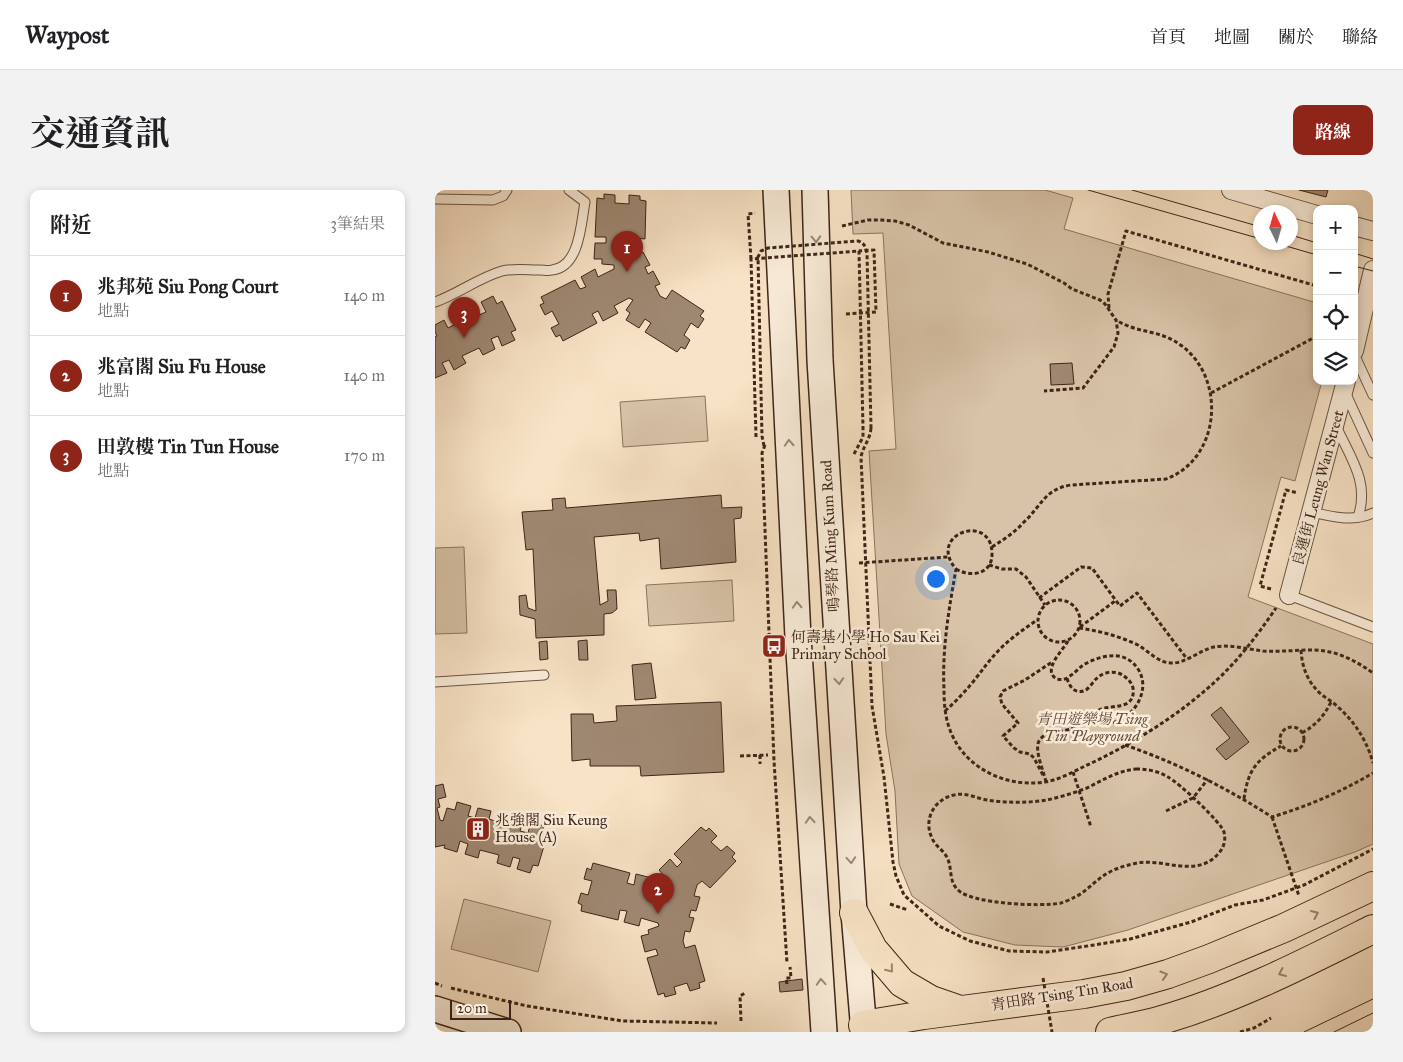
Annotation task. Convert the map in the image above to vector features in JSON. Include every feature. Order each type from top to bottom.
[{"type":"main road","points":[[776,190],[820,1031]]},
{"type":"main road","name":"鳴琴路 Ming Kum Road","points":[[815,190],[820,370],[854,913],[864,1028]]},
{"type":"main road","name":"青田路 Tsing Tin Road","points":[[820,1031],[864,1028],[924,1015],[1084,994],[1127,986],[1209,959],[1284,928],[1373,886]]},
{"type":"main road","points":[[854,913],[873,949],[901,983],[931,1000],[961,1010]]},
{"type":"main road","points":[[1110,1032],[1162,1020],[1203,1006],[1302,964],[1373,929]]},
{"type":"main road","points":[[435,1009],[508,1032]]},
{"type":"street","points":[[1231,190],[1313,214]]},
{"type":"street","points":[[1358,227],[1373,231]]},
{"type":"street","points":[[1357,340],[1373,270]]},
{"type":"street","name":"良運街 Leung Wan Street","points":[[1289,595],[1345,386]]},
{"type":"lane","points":[[435,199],[493,200],[503,196],[507,190]]},
{"type":"lane","points":[[435,302],[499,272],[516,269],[552,270],[560,268],[567,263],[576,248],[585,202],[569,190]]},
{"type":"lane","points":[[1358,362],[1373,395]]},
{"type":"lane","points":[[1345,386],[1373,453]]},
{"type":"lane","points":[[1335,423],[1361,485],[1363,496],[1358,517]]},
{"type":"lane","points":[[1312,512],[1344,518],[1373,513]]},
{"type":"lane","points":[[1289,595],[1373,626]]},
{"type":"lane","points":[[435,682],[544,675]]},
{"type":"path","points":[[748,214],[751,259],[755,437]]},
{"type":"path","points":[[842,226],[867,220],[895,221],[909,225],[943,243],[988,252],[1027,264],[1064,283],[1072,290],[1099,300],[1110,310]]},
{"type":"path","points":[[1044,391],[1083,388],[1114,347],[1118,333],[1116,320],[1110,310],[1107,299],[1126,231],[1313,285]]},
{"type":"path","points":[[764,446],[762,436],[758,258],[761,251],[768,248],[863,242],[867,253],[871,428],[869,439],[862,450],[861,457],[873,706],[896,876],[904,895],[939,926],[970,941],[1009,951],[1047,952],[1130,939],[1191,922],[1235,905],[1263,900],[1296,888],[1373,849]]},
{"type":"path","points":[[751,259],[874,250],[876,312],[845,314]]},
{"type":"path","points":[[854,454],[863,437],[859,251]]},
{"type":"path","points":[[992,547],[1025,522],[1045,497],[1057,489],[1071,486],[1166,479],[1176,476],[1195,458],[1204,444],[1210,429],[1212,413],[1209,382],[1202,369],[1184,347],[1165,336],[1132,328],[1116,320]]},
{"type":"path","points":[[1211,393],[1313,338]]},
{"type":"path","points":[[970,530],[980,532],[987,538],[992,547],[992,557],[989,565],[982,571],[964,574],[951,564],[948,548],[953,538],[960,532],[970,530]]},
{"type":"path","points":[[859,563],[949,557]]},
{"type":"path","points":[[989,565],[1002,570],[1016,569],[1026,577],[1045,605]]},
{"type":"path","points":[[1039,598],[1081,567],[1092,568],[1120,606],[1137,593],[1187,659]]},
{"type":"path","points":[[956,569],[947,617],[944,648],[945,712],[950,731],[959,748],[973,763],[989,774],[1007,781],[1027,784],[1046,782],[1073,772],[1099,760],[1164,721],[1219,678],[1261,631],[1276,608]]},
{"type":"path","points":[[1068,641],[1059,643],[1051,641],[1043,636],[1038,629],[1037,620],[1039,612],[1045,605],[1053,601],[1062,600],[1071,604],[1077,610],[1080,618],[1079,628],[1075,636],[1068,641],[1051,666],[1051,672],[1055,678],[1061,680],[1067,678],[1083,666],[1105,656],[1114,655],[1123,657],[1131,662],[1138,668],[1142,677],[1142,695],[1130,713],[1121,719],[1104,724],[1092,716]]},
{"type":"path","points":[[1079,628],[1115,600]]},
{"type":"path","points":[[945,712],[973,683],[984,666],[1000,649],[1037,620]]},
{"type":"path","points":[[1079,628],[1100,631],[1119,637],[1139,646],[1163,661],[1171,663],[1179,663],[1200,652],[1215,647],[1231,646],[1283,652],[1315,650],[1342,655],[1354,660],[1373,673]]},
{"type":"path","points":[[1301,650],[1302,663],[1306,675],[1313,686],[1351,720],[1362,736],[1373,763]]},
{"type":"path","points":[[1046,782],[1034,758],[1030,754],[1013,748],[1003,736],[1018,722],[1002,704],[1000,698],[1003,691],[1025,680],[1054,661]]},
{"type":"path","points":[[1046,782],[1037,750],[1039,741],[1045,735],[1075,728],[1099,710],[1124,705],[1130,701],[1133,694],[1133,686],[1129,680],[1114,672],[1105,673],[1098,677],[1087,689],[1081,692],[1074,690],[1069,685],[1067,678]]},
{"type":"path","points":[[1302,733],[1320,720],[1327,712],[1331,702]]},
{"type":"path","points":[[1291,727],[1298,728],[1304,739],[1303,745],[1299,750],[1292,752],[1281,746],[1279,740],[1281,733],[1291,727]]},
{"type":"path","points":[[1125,745],[1208,779],[1272,817],[1299,897]]},
{"type":"path","points":[[1244,799],[1247,782],[1254,766],[1266,754],[1281,746]]},
{"type":"path","points":[[759,755],[760,764]]},
{"type":"path","points":[[740,756],[769,755]]},
{"type":"path","points":[[1147,769],[1168,777],[1177,783],[1216,821],[1223,830],[1225,842],[1219,853],[1209,861],[1197,866],[1183,867],[1156,862],[1126,865],[1100,877],[1076,897],[1061,903],[1018,904],[992,901],[966,895],[959,892],[953,886],[949,862],[945,854],[932,840],[929,830],[932,810],[938,802],[947,796],[957,794],[1007,802],[1027,802],[1047,800],[1079,791],[1125,770],[1147,769]]},
{"type":"path","points":[[1073,772],[1091,827]]},
{"type":"path","points":[[1272,817],[1301,808],[1329,796],[1373,773]]},
{"type":"path","points":[[1166,812],[1193,798],[1208,779]]},
{"type":"path","points":[[890,904],[908,910]]},
{"type":"path","points":[[791,967],[791,978]]},
{"type":"path","points":[[787,984],[786,978],[796,978]]},
{"type":"path","points":[[1043,978],[1052,1032]]},
{"type":"path","points":[[435,983],[495,999],[623,1021],[717,1023]]},
{"type":"path","points":[[741,1021],[740,996],[745,993]]},
{"type":"path","points":[[1240,1032],[1253,1028],[1271,1018]]},
{"type":"green space","name":"青田遊樂場 Tsing Tin Playground","points":[[851,190],[1045,190],[1073,198],[1064,229],[1313,302],[1313,385],[1321,385],[1295,481],[1281,477],[1248,597],[1373,644],[1373,844],[1355,852],[1128,930],[1063,947],[1015,945],[963,932],[912,896],[899,864],[895,791],[886,734],[869,451],[896,449],[883,233],[853,234]]},
{"type":"green space","points":[[705,396],[708,441],[623,447],[620,402]]},
{"type":"green space","points":[[464,547],[467,633],[435,634],[435,548]]},
{"type":"green space","points":[[732,580],[734,621],[649,626],[646,585]]},
{"type":"green space","points":[[464,899],[551,921],[538,972],[451,949]]},
{"type":"building","points":[[1299,190],[1328,190],[1326,197]]},
{"type":"building","points":[[604,194],[615,195],[615,203],[629,204],[629,195],[640,196],[640,200],[646,201],[645,239],[634,238],[634,245],[638,254],[643,252],[650,265],[645,267],[648,274],[653,271],[660,284],[655,286],[660,296],[666,299],[672,290],[704,311],[700,316],[704,319],[698,328],[691,323],[684,335],[690,340],[685,349],[681,347],[677,352],[645,332],[651,323],[645,319],[639,328],[626,320],[630,313],[626,310],[633,300],[629,298],[614,306],[618,313],[603,321],[598,311],[592,314],[597,323],[563,341],[560,335],[556,337],[551,328],[559,324],[552,311],[545,315],[540,305],[544,303],[541,297],[575,280],[580,289],[586,287],[581,277],[595,269],[598,277],[614,269],[614,265],[602,264],[602,259],[594,259],[595,243],[606,243],[606,237],[595,237],[597,198],[604,199]]},
{"type":"building","points":[[493,296],[497,304],[502,301],[516,330],[511,332],[515,340],[502,346],[498,336],[491,339],[495,349],[483,355],[479,348],[462,356],[466,363],[454,370],[449,360],[442,363],[447,373],[435,378],[435,337],[437,336],[435,325],[444,320],[448,328],[465,319],[461,312],[474,306],[479,315],[486,312],[481,302]]},
{"type":"building","points":[[1072,363],[1074,384],[1051,385],[1050,364]]},
{"type":"building","points":[[721,495],[722,508],[742,507],[741,518],[734,519],[736,562],[661,569],[659,538],[640,541],[639,533],[594,537],[600,605],[608,601],[607,590],[616,590],[617,609],[612,613],[604,614],[604,635],[536,638],[535,619],[520,615],[519,596],[526,595],[528,608],[536,611],[533,549],[526,550],[522,512],[553,510],[552,499],[565,498],[566,508]]},
{"type":"building","points":[[587,640],[588,660],[579,660],[578,641]]},
{"type":"building","points":[[547,641],[548,659],[540,660],[539,642]]},
{"type":"building","points":[[651,663],[656,698],[635,700],[632,665]]},
{"type":"building","points":[[721,702],[724,772],[641,776],[640,766],[590,766],[590,759],[572,761],[571,714],[593,714],[594,723],[617,721],[616,706]]},
{"type":"building","points":[[1221,707],[1249,742],[1226,760],[1216,749],[1230,738],[1211,715]]},
{"type":"building","name":"兆強閣 Siu Keung House (A)","points":[[443,784],[446,797],[438,799],[440,807],[437,808],[440,820],[443,821],[447,808],[455,810],[457,802],[471,806],[468,816],[475,818],[478,808],[491,811],[489,819],[507,825],[510,817],[523,821],[520,831],[528,833],[531,822],[544,826],[541,834],[547,836],[538,866],[533,865],[530,873],[517,869],[520,859],[513,857],[510,867],[497,863],[499,855],[480,850],[478,858],[465,854],[468,844],[460,841],[457,852],[444,848],[445,845],[435,847],[435,786]]},
{"type":"building","points":[[701,827],[706,831],[709,828],[717,836],[711,842],[721,851],[727,846],[735,853],[732,857],[736,861],[710,888],[702,881],[697,885],[694,896],[700,897],[696,911],[691,910],[689,917],[694,918],[690,932],[685,931],[683,941],[685,948],[695,945],[705,981],[699,983],[700,988],[690,991],[687,983],[674,987],[676,994],[665,997],[664,993],[658,995],[647,958],[658,955],[656,949],[645,952],[641,936],[649,934],[648,930],[659,926],[658,923],[641,918],[639,926],[624,922],[627,911],[620,910],[618,920],[581,911],[582,905],[578,903],[581,893],[588,895],[592,881],[584,879],[587,868],[591,870],[593,863],[630,873],[627,883],[634,885],[636,874],[652,878],[650,886],[666,890],[669,887],[661,879],[664,876],[659,870],[670,859],[677,867],[682,862],[674,854]]},
{"type":"building","points":[[802,979],[803,990],[780,992],[779,982]]},
{"type":"tram line","points":[[1088,190],[1253,237]]},
{"type":"tram line","points":[[1132,190],[1253,225]]},
{"type":"tram line","points":[[1298,237],[1313,242]]},
{"type":"tram line","points":[[1298,250],[1313,254]]},
{"type":"tram line","points":[[1358,254],[1373,259]]},
{"type":"tram line","points":[[1358,267],[1373,271]]},
{"type":"tram line","points":[[1304,1032],[1373,999]]},
{"type":"tram line","points":[[1334,1032],[1373,1013]]},
{"type":"place","name":"兆邦苑 Siu Pong Court","points":[[627,272]]},
{"type":"place","name":"田敦樓 Tin Tun House","points":[[464,338]]},
{"type":"place","name":"何壽基小學 Ho Sau Kei Primary School","points":[[774,646]]},
{"type":"place","name":"兆強閣 Siu Keung House (A)","points":[[478,829]]},
{"type":"place","name":"兆富閣 Siu Fu House","points":[[658,914]]}]
